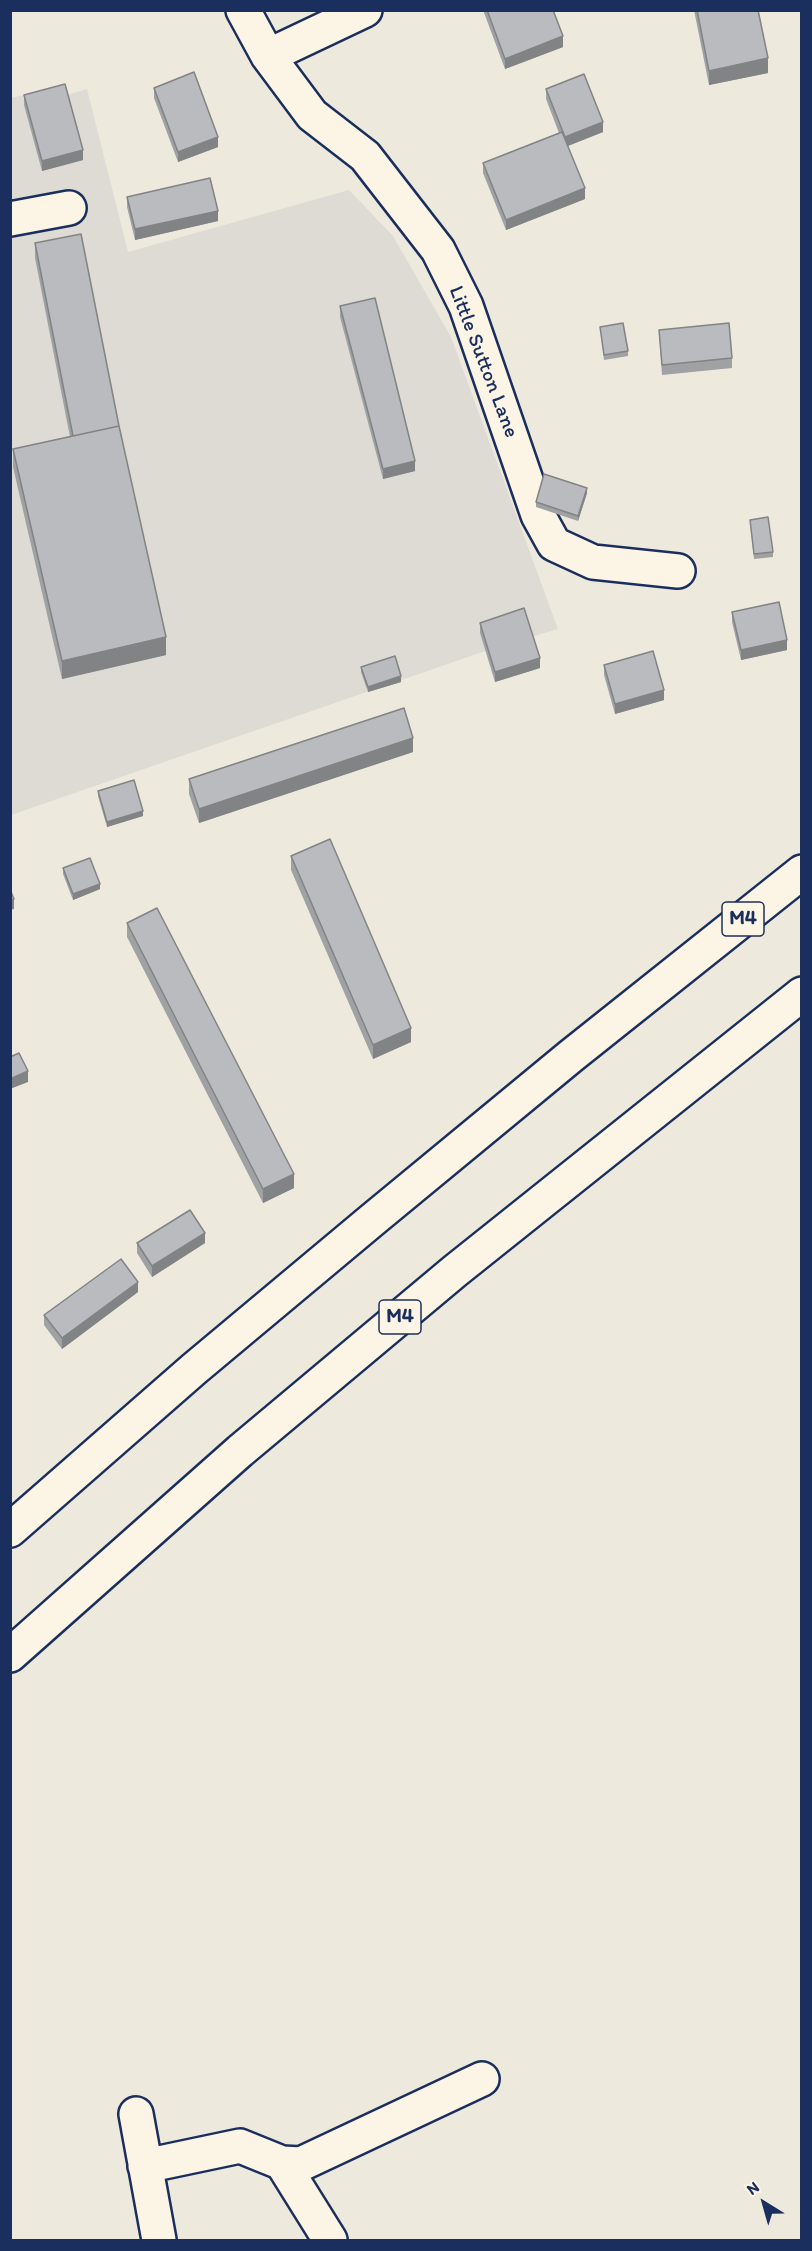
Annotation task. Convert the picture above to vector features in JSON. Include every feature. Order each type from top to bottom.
[{"type":"main road","name":"Little Sutton Lane","points":[[243,10],[268,56],[312,115],[364,156],[438,250],[466,306],[538,515],[554,544],[593,562],[678,571]]},
{"type":"main road","points":[[268,56],[365,10]]},
{"type":"main road","points":[[10,219],[69,208]]},
{"type":"main road","name":"M4","points":[[10,1530],[194,1369],[371,1221],[571,1056],[801,873]]},
{"type":"main road","name":"M4","points":[[10,1655],[240,1451],[428,1293],[801,994]]},
{"type":"main road","points":[[145,2166],[240,2146],[282,2163],[301,2164],[482,2079]]},
{"type":"main road","points":[[136,2114],[159,2241]]},
{"type":"main road","points":[[282,2163],[330,2241]]},
{"type":"shaded area","points":[[87,89],[128,252],[349,190],[393,236],[451,337],[558,629],[491,649],[11,815],[10,98],[24,95],[27,107]]},
{"type":"building","points":[[487,10],[553,10],[563,36],[505,59]]},
{"type":"building","points":[[697,10],[758,10],[768,58],[709,71]]},
{"type":"building","points":[[194,72],[218,137],[178,152],[154,88]]},
{"type":"building","points":[[584,74],[603,122],[565,137],[546,89]]},
{"type":"building","points":[[65,84],[83,150],[42,161],[24,95]]},
{"type":"building","points":[[562,132],[585,188],[506,220],[483,163]]},
{"type":"building","points":[[210,178],[218,211],[135,229],[127,197]]},
{"type":"building","points":[[81,234],[119,426],[73,436],[35,243]]},
{"type":"building","points":[[375,298],[415,461],[383,469],[340,306]]},
{"type":"building","points":[[623,323],[628,351],[604,355],[600,327]]},
{"type":"building","points":[[729,323],[732,358],[662,365],[659,330]]},
{"type":"building","points":[[119,426],[166,637],[62,661],[13,449]]},
{"type":"building","points":[[544,474],[587,488],[578,516],[536,502]]},
{"type":"building","points":[[768,517],[773,552],[754,554],[750,520]]},
{"type":"building","points":[[779,602],[787,640],[741,650],[732,612]]},
{"type":"building","points":[[524,608],[540,658],[495,672],[480,623]]},
{"type":"building","points":[[653,651],[664,690],[615,704],[604,665]]},
{"type":"building","points":[[395,656],[401,676],[368,687],[361,667]]},
{"type":"building","points":[[404,708],[413,738],[199,809],[189,779]]},
{"type":"building","points":[[134,780],[143,811],[107,822],[98,791]]},
{"type":"building","points":[[330,839],[411,1028],[373,1045],[291,856]]},
{"type":"building","points":[[90,858],[100,884],[73,894],[63,868]]},
{"type":"building","points":[[157,908],[294,1174],[263,1189],[127,923]]},
{"type":"building","points":[[19,1053],[28,1071],[10,1079],[10,1057]]},
{"type":"building","points":[[190,1210],[205,1233],[152,1266],[137,1243]]},
{"type":"building","points":[[121,1259],[138,1282],[62,1338],[44,1315]]}]
